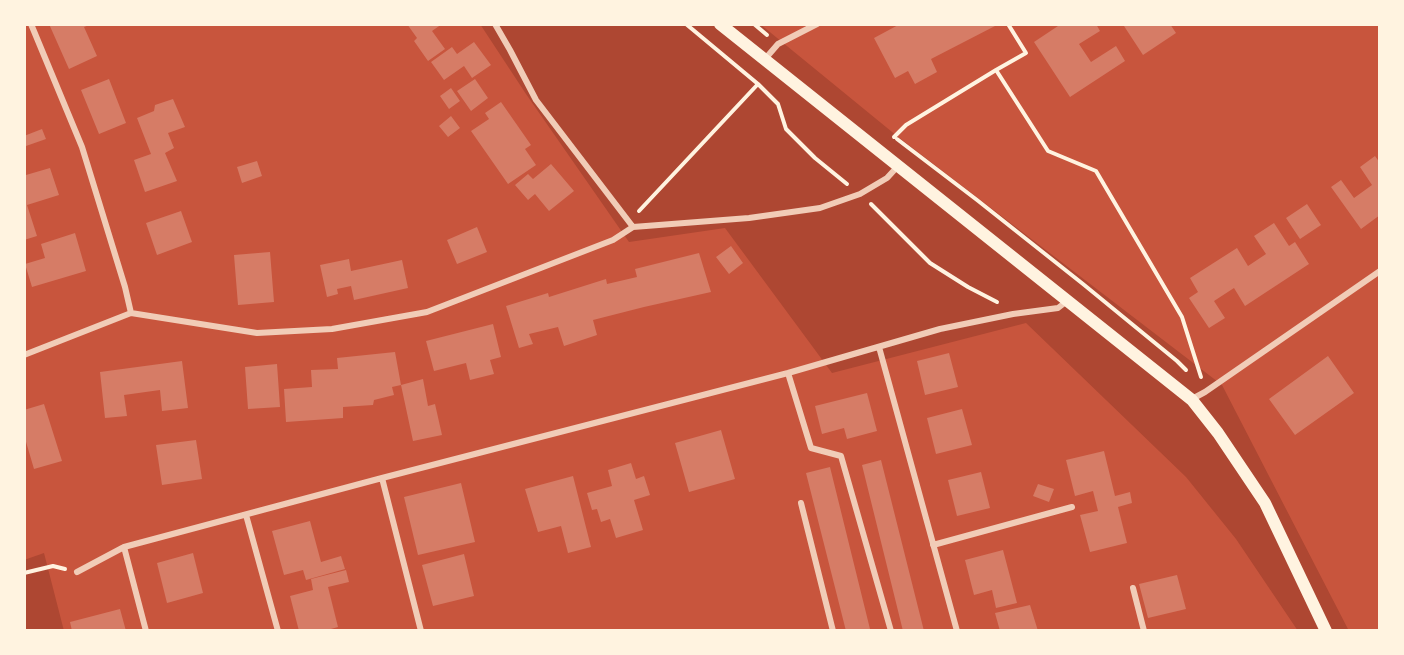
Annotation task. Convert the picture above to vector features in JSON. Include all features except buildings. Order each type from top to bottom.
[{"type":"main road","points":[[720,24],[1191,400],[1218,433],[1265,502],[1326,631]]},
{"type":"street","points":[[31,24],[82,147],[131,313]]},
{"type":"street","points":[[495,24],[536,100],[633,227]]},
{"type":"street","points":[[765,59],[778,44],[817,24]]},
{"type":"street","points":[[24,355],[131,313],[257,333],[342,327],[428,312],[613,240],[633,227],[749,218],[820,208],[860,194],[887,178],[898,166]]},
{"type":"street","points":[[1191,400],[1380,271]]},
{"type":"street","points":[[77,572],[124,547],[788,373],[940,329],[1013,314],[1058,308],[1068,301]]},
{"type":"street","points":[[879,347],[957,631]]},
{"type":"street","points":[[788,373],[811,448],[841,456],[891,631]]},
{"type":"street","points":[[382,478],[422,631]]},
{"type":"street","points":[[801,503],[833,631]]},
{"type":"street","points":[[933,545],[1072,507]]},
{"type":"street","points":[[246,514],[278,631]]},
{"type":"street","points":[[124,547],[146,631]]},
{"type":"street","points":[[1133,588],[1144,631]]},
{"type":"path","points":[[686,24],[758,84],[778,104],[786,129],[815,158],[860,194],[930,262],[968,287],[1007,307],[1013,314]]},
{"type":"path","points":[[894,137],[906,126],[1026,53],[1008,24]]},
{"type":"path","points":[[996,70],[1048,151],[1096,171],[1182,317],[1205,392]]},
{"type":"path","points":[[633,227],[639,210],[758,84]]},
{"type":"path","points":[[24,573],[53,566],[77,572]]},
{"type":"shaded area","points":[[480,24],[760,24],[897,136],[1222,385],[1349,631],[1298,631],[1236,539],[1186,477],[1026,323],[832,373],[725,228],[629,242]]},
{"type":"shaded area","points":[[44,553],[64,631],[24,631],[24,560]]}]
